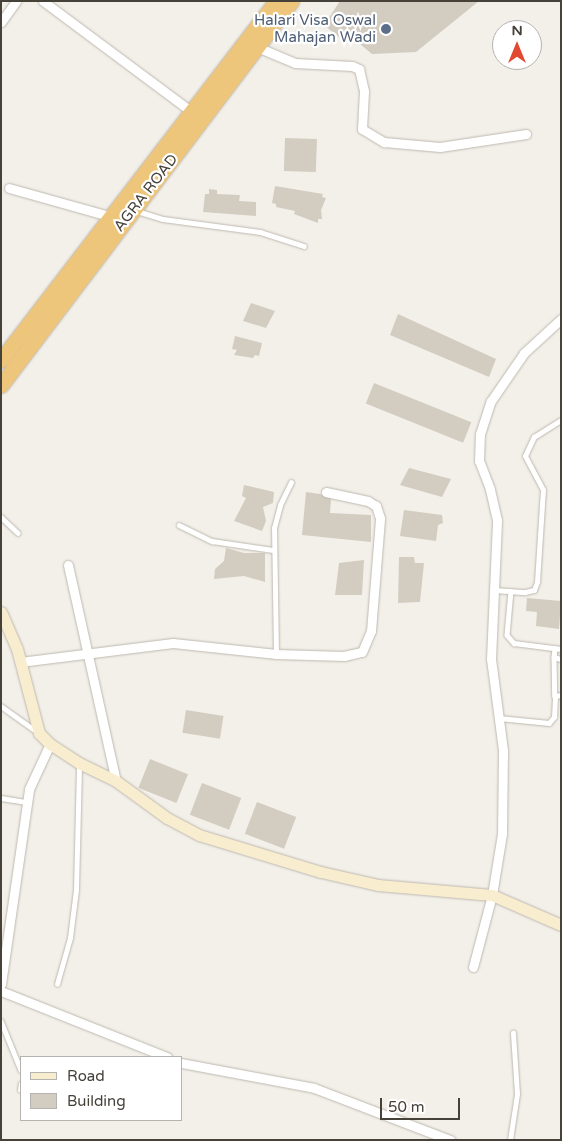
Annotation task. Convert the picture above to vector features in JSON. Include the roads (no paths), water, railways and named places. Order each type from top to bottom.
[{"type":"highway","name":"AGRA ROAD","points":[[1,360],[276,1]]},
{"type":"highway","name":"AGRA ROAD","points":[[1,385],[291,1]]},
{"type":"street","points":[[1,22],[16,1]]},
{"type":"street","points":[[43,1],[192,112]]},
{"type":"street","points":[[257,47],[295,63],[352,66],[359,70],[364,91],[362,129],[384,142],[440,147],[526,134]]},
{"type":"street","points":[[9,188],[112,217]]},
{"type":"street","points":[[473,967],[492,895],[502,834],[502,750],[491,659],[497,520],[490,489],[479,461],[480,434],[491,401],[524,353],[561,319]]},
{"type":"street","points":[[20,662],[89,654],[146,644],[173,642],[276,654],[344,656],[362,652],[368,643],[380,518],[376,506],[368,501],[326,492]]},
{"type":"street","points":[[68,565],[116,781]]},
{"type":"street","points":[[1,612],[20,662],[40,733],[50,744],[79,764],[116,781],[167,818],[199,836],[268,857],[378,885],[492,895],[561,925]]},
{"type":"street","points":[[1,984],[29,788],[50,744]]},
{"type":"street","points":[[1,991],[164,1056]]},
{"type":"street","points":[[182,1063],[314,1088],[450,1140]]},
{"type":"lane","points":[[133,210],[163,219],[260,232],[304,246]]},
{"type":"lane","points":[[494,590],[534,590],[537,582],[543,490],[526,456],[534,437],[561,420]]},
{"type":"lane","points":[[276,654],[274,550],[280,505],[291,482]]},
{"type":"lane","points":[[1,517],[18,532]]},
{"type":"lane","points":[[179,525],[212,541],[274,550]]},
{"type":"lane","points":[[498,718],[549,723],[554,716],[554,657],[558,648],[514,643],[507,635],[511,591]]},
{"type":"lane","points":[[554,657],[561,659]]},
{"type":"lane","points":[[555,696],[561,696]]},
{"type":"lane","points":[[1,706],[40,733]]},
{"type":"lane","points":[[57,984],[70,938],[76,890],[79,764]]},
{"type":"lane","points":[[1,798],[28,802]]},
{"type":"lane","points":[[1,1021],[20,1068]]},
{"type":"lane","points":[[510,1140],[518,1094],[513,1033]]},
{"type":"place","name":"Halari Visa Oswal Mahajan Wadi","points":[[386,29]]}]
